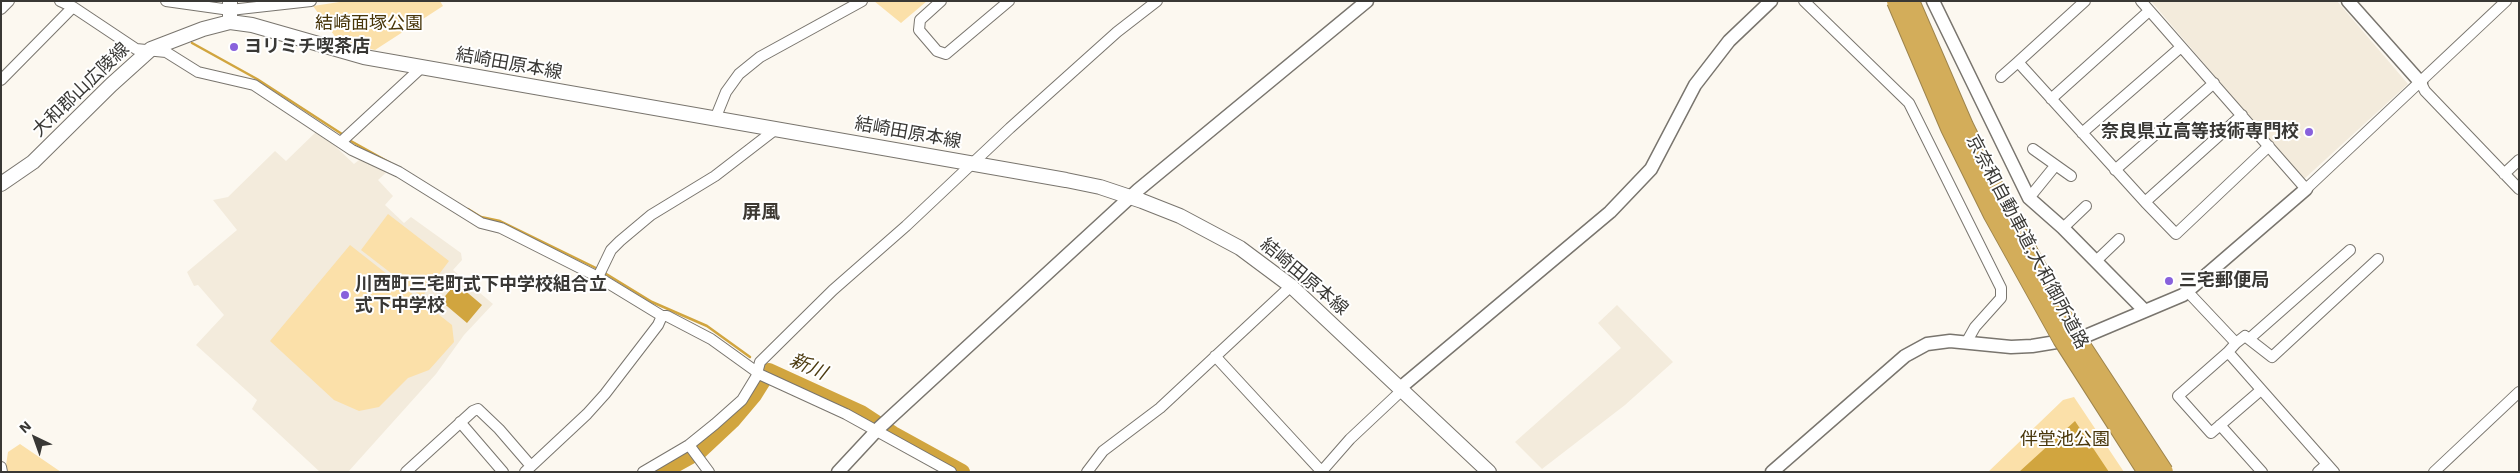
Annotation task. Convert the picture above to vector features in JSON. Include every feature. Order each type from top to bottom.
[{"type":"highway","name":"京奈和自動車道;大和御所道路","points":[[1896,1],[1950,128],[1993,215],[2062,339],[2147,472]]},
{"type":"highway","name":"京奈和自動車道;大和御所道路","points":[[1910,1],[1964,126],[2005,208],[2073,333],[2164,472]]},
{"type":"main road","name":"大和郡山広陵線","points":[[1,184],[34,162],[110,85],[151,49],[203,29],[230,11]]},
{"type":"main road","name":"結崎田原本線","points":[[230,11],[252,25],[364,57],[973,163],[1100,187],[1132,197],[1180,216],[1240,248],[1291,286],[1489,472]]},
{"type":"street","points":[[1,9],[9,1]]},
{"type":"street","points":[[60,1],[73,7],[136,48],[166,52],[198,72],[254,85],[352,150],[399,172],[481,223],[501,228],[598,277],[662,316],[667,316],[711,338],[757,371],[879,428],[951,472]]},
{"type":"street","points":[[166,1],[230,11],[311,1]]},
{"type":"street","points":[[715,119],[726,92],[739,74],[760,57],[862,1]]},
{"type":"street","points":[[941,1],[920,20],[919,30],[937,51],[946,54],[1009,1]]},
{"type":"street","points":[[643,472],[689,445],[742,400],[760,362],[833,290],[906,226],[1117,32],[1157,1]]},
{"type":"street","points":[[838,472],[879,428],[1132,197],[1367,1]]},
{"type":"street","points":[[1215,356],[1322,472],[1350,439],[1399,393],[1400,388],[1610,212],[1651,169],[1695,85],[1729,40],[1771,1]]},
{"type":"street","points":[[1804,1],[1909,103],[2000,288],[2001,298],[1975,327],[1966,343]]},
{"type":"street","points":[[1933,1],[2029,198],[2063,228],[2145,311]]},
{"type":"street","points":[[2001,77],[2086,1]]},
{"type":"street","points":[[2141,1],[2306,188]]},
{"type":"street","points":[[2348,1],[2425,91],[2519,189]]},
{"type":"street","points":[[1772,472],[1905,356],[1927,344],[1950,341],[2011,347],[2071,340],[2177,298],[2187,292],[2306,188],[2506,1]]},
{"type":"street","points":[[1,80],[73,7]]},
{"type":"street","points":[[2050,99],[2149,11]]},
{"type":"street","points":[[2082,133],[2181,47]]},
{"type":"street","points":[[2018,62],[2115,170],[2176,234],[2269,146]]},
{"type":"street","points":[[342,142],[421,68]]},
{"type":"street","points":[[2115,170],[2214,83]]},
{"type":"street","points":[[2145,202],[2242,115]]},
{"type":"street","points":[[598,277],[611,250],[626,235],[668,203],[716,176],[776,130]]},
{"type":"street","points":[[2033,149],[2071,176]]},
{"type":"street","points":[[2504,174],[2519,160]]},
{"type":"street","points":[[2029,198],[2055,166]]},
{"type":"street","points":[[2063,228],[2086,206]]},
{"type":"street","points":[[2096,261],[2119,239]]},
{"type":"street","points":[[2249,339],[2350,250]]},
{"type":"street","points":[[2261,390],[2211,433],[2178,396],[2245,336],[2272,357],[2378,259]]},
{"type":"street","points":[[1087,472],[1100,458],[1103,451],[1160,408],[1291,286]]},
{"type":"street","points":[[2187,292],[2236,343]]},
{"type":"street","points":[[406,472],[460,422],[478,409],[499,429],[528,469],[605,394],[658,326],[662,316]]},
{"type":"street","points":[[2228,352],[2334,472]]},
{"type":"street","points":[[2434,472],[2519,392]]},
{"type":"street","points":[[460,422],[502,472]]},
{"type":"street","points":[[2220,425],[2262,472]]},
{"type":"street","points":[[689,445],[709,472]]},
{"type":"street","points":[[2318,472],[2327,464]]},
{"type":"street","points":[[1,467],[2,472]]},
{"type":"shaded area","name":"奈良県立高等技術専門校","points":[[2151,1],[2337,1],[2408,84],[2303,180]]},
{"type":"shaded area","name":"川西町三宅町式下中学校組合立 式下中学校","points":[[318,130],[354,164],[359,160],[366,160],[388,171],[378,180],[393,196],[385,205],[404,223],[411,217],[461,253],[462,260],[453,270],[493,304],[464,335],[436,374],[348,472],[320,472],[252,409],[257,400],[196,345],[224,315],[198,285],[194,286],[187,272],[237,230],[213,200],[228,197],[275,151],[286,161]]},
{"type":"shaded area","points":[[456,283],[482,305],[467,323],[441,301]]},
{"type":"shaded area","points":[[1617,305],[1673,362],[1625,405],[1542,469],[1515,442],[1621,348],[1598,323]]},
{"type":"shaded area","points":[[2075,421],[2109,472],[2019,472]]},
{"type":"green space","name":"結崎面塚公園","points":[[346,1],[440,1],[443,6],[375,50],[339,42],[313,6]]},
{"type":"green space","points":[[874,1],[927,1],[901,23]]},
{"type":"green space","points":[[388,214],[449,261],[422,297],[361,250]]},
{"type":"green space","points":[[350,245],[452,325],[454,342],[429,370],[408,378],[379,407],[359,411],[334,400],[270,341]]},
{"type":"green space","name":"伴堂池公園","points":[[2074,397],[2124,472],[1988,472],[2063,400]]},
{"type":"green space","points":[[20,444],[61,472],[5,472],[8,452]]},
{"type":"waterway","points":[[192,43],[257,79],[345,136]]},
{"type":"waterway","points":[[349,140],[394,165]]},
{"type":"waterway","points":[[468,209],[481,217],[500,221],[598,269]]},
{"type":"waterway","points":[[603,272],[652,302],[707,326],[750,357]]},
{"type":"waterway","name":"新川","points":[[766,368],[769,371]]},
{"type":"waterway","name":"新川","points":[[662,472],[700,451],[732,421],[754,395],[769,371],[861,413],[893,434],[962,472]]},
{"type":"place","name":"ヨリミチ喫茶店","points":[[234,47]]},
{"type":"place","name":"奈良県立高等技術専門校","points":[[2309,132]]},
{"type":"place","name":"三宅郵便局","points":[[2169,281]]},
{"type":"place","name":"川西町三宅町式下中学校組合立 式下中学校","points":[[345,295]]},
{"type":"district","name":"屏風","points":[[761,212]]}]
